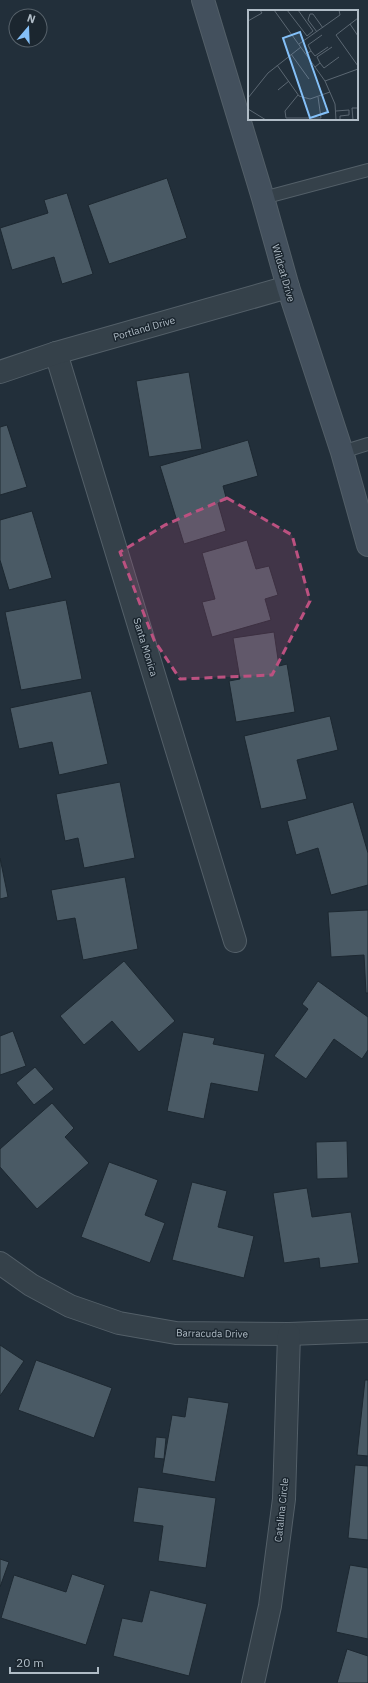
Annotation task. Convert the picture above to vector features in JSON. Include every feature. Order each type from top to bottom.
[{"type":"main road","name":"Wildcat Drive","points":[[203,0],[263,198],[288,287],[342,452],[368,545]]},
{"type":"street","name":"Portland Drive","points":[[0,372],[56,353],[288,287]]},
{"type":"street","name":"Santa Monica","points":[[56,353],[235,941]]},
{"type":"street","name":"Barracuda Drive","points":[[0,1263],[31,1285],[70,1306],[119,1323],[176,1333],[289,1334],[368,1331]]},
{"type":"street","name":"Catalina Circle","points":[[253,1683],[270,1606],[284,1499],[289,1334]]},
{"type":"lane","points":[[263,198],[368,170]]},
{"type":"lane","points":[[342,452],[368,444]]},
{"type":"highlighted area","points":[[227,498],[292,535],[310,601],[272,675],[180,679],[154,640],[120,552],[165,525]]},
{"type":"building","points":[[167,178],[187,238],[109,264],[88,205]]},
{"type":"building","points":[[67,193],[93,274],[62,284],[54,257],[12,270],[0,228],[48,213],[44,200]]},
{"type":"building","points":[[189,372],[202,449],[149,457],[136,381]]},
{"type":"building","points":[[7,425],[27,487],[0,495],[0,427]]},
{"type":"building","points":[[248,440],[258,476],[223,486],[227,501],[218,503],[226,531],[184,544],[160,466]]},
{"type":"building","points":[[32,511],[52,578],[9,590],[0,560],[0,520]]},
{"type":"building","points":[[247,540],[256,569],[269,566],[278,595],[265,599],[271,620],[212,637],[202,602],[215,599],[202,553]]},
{"type":"building","points":[[66,600],[82,679],[21,690],[5,612]]},
{"type":"building","points":[[274,632],[279,666],[287,664],[295,712],[236,722],[229,681],[240,679],[233,638]]},
{"type":"building","points":[[91,691],[108,764],[59,775],[52,742],[19,749],[10,708]]},
{"type":"building","points":[[330,716],[338,750],[297,760],[307,799],[261,809],[244,736]]},
{"type":"building","points":[[120,782],[135,858],[84,868],[78,838],[65,841],[56,794]]},
{"type":"building","points":[[353,802],[368,853],[368,885],[331,895],[318,848],[296,855],[287,821]]},
{"type":"building","points":[[0,858],[8,897],[0,899]]},
{"type":"building","points":[[125,877],[138,949],[83,960],[75,918],[57,921],[51,890]]},
{"type":"building","points":[[368,910],[368,993],[366,993],[364,955],[331,957],[328,912]]},
{"type":"building","points":[[124,961],[175,1021],[139,1052],[112,1021],[84,1045],[60,1016]]},
{"type":"building","points":[[318,981],[368,1017],[368,1050],[362,1059],[334,1039],[306,1079],[274,1056],[308,1009],[302,1004]]},
{"type":"building","points":[[13,1031],[26,1066],[0,1075],[0,1036]]},
{"type":"building","points":[[183,1032],[215,1038],[213,1044],[265,1054],[258,1092],[211,1083],[204,1119],[167,1111]]},
{"type":"building","points":[[35,1067],[54,1089],[34,1105],[16,1083]]},
{"type":"building","points":[[52,1103],[74,1128],[65,1137],[89,1163],[37,1209],[0,1167],[0,1149]]},
{"type":"building","points":[[347,1141],[348,1178],[317,1179],[316,1142]]},
{"type":"building","points":[[109,1162],[158,1180],[145,1215],[165,1223],[150,1263],[81,1237]]},
{"type":"building","points":[[192,1182],[227,1191],[218,1227],[254,1236],[244,1278],[172,1260]]},
{"type":"building","points":[[307,1188],[312,1217],[351,1212],[359,1263],[320,1268],[319,1258],[284,1263],[273,1193]]},
{"type":"building","points":[[0,1345],[24,1361],[0,1396]]},
{"type":"building","points":[[36,1360],[112,1388],[94,1438],[18,1410]]},
{"type":"building","points":[[365,1380],[368,1380],[368,1456],[357,1455]]},
{"type":"building","points":[[188,1397],[229,1403],[215,1482],[162,1473],[172,1415],[185,1417]]},
{"type":"building","points":[[156,1437],[166,1438],[164,1459],[154,1458]]},
{"type":"building","points":[[355,1465],[368,1466],[368,1540],[348,1538]]},
{"type":"building","points":[[138,1487],[216,1498],[206,1568],[158,1561],[163,1526],[133,1522]]},
{"type":"building","points":[[0,1559],[9,1562],[0,1587]]},
{"type":"building","points":[[350,1565],[368,1568],[368,1639],[336,1632]]},
{"type":"building","points":[[72,1574],[105,1585],[86,1645],[1,1618],[14,1575],[66,1592]]},
{"type":"building","points":[[150,1590],[207,1604],[189,1676],[113,1656],[122,1618],[142,1622]]},
{"type":"building","points":[[347,1649],[368,1656],[368,1683],[337,1683]]}]
